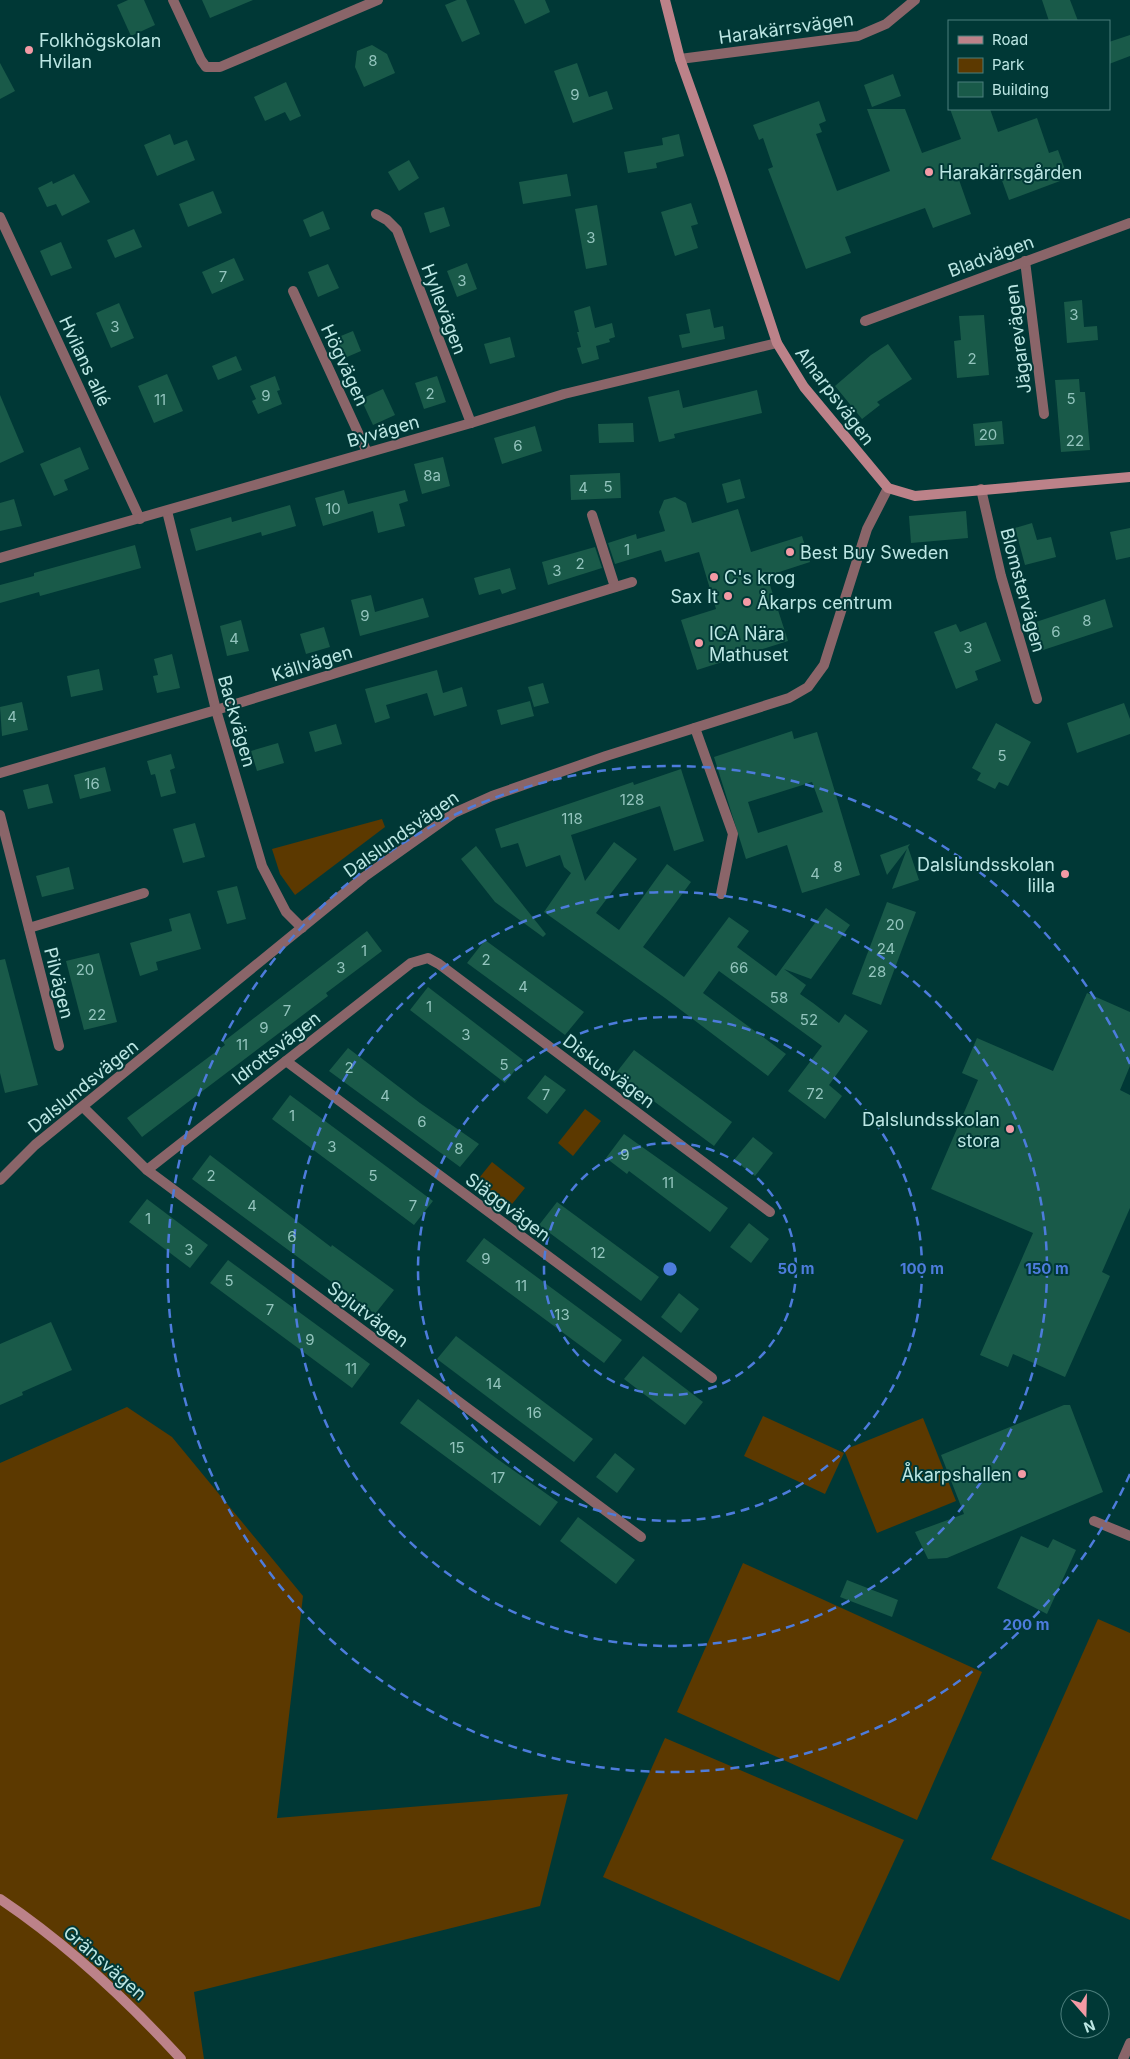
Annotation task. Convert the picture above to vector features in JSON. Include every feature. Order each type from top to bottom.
[{"type":"street","points":[[172,0],[201,60],[206,66],[220,67],[378,0]]},
{"type":"street","name":"Alnarpsvägen","points":[[665,0],[680,59],[722,177],[777,343],[804,387],[888,488]]},
{"type":"street","name":"Harakärrsvägen","points":[[680,59],[858,36],[886,24],[915,0]]},
{"type":"street","name":"Hyllevägen","points":[[376,214],[397,230],[471,423]]},
{"type":"street","name":"Hvilans allé","points":[[0,217],[140,519]]},
{"type":"street","name":"Bladvägen","points":[[865,321],[1130,223]]},
{"type":"street","name":"Jägarevägen","points":[[1025,261],[1044,414]]},
{"type":"street","name":"Högvägen","points":[[293,291],[367,452]]},
{"type":"street","name":"Byvägen","points":[[0,558],[471,423],[564,394],[777,343]]},
{"type":"street","points":[[888,488],[915,496],[1130,478]]},
{"type":"street","name":"Dalslundsvägen","points":[[0,1180],[35,1145],[364,877],[454,813],[492,796],[789,698],[808,687],[824,665],[867,529],[888,488]]},
{"type":"street","name":"Blomstervägen","points":[[981,489],[1001,576],[1037,699]]},
{"type":"street","name":"Backvägen","points":[[167,511],[216,710],[262,866],[286,912],[302,928]]},
{"type":"street","points":[[592,515],[615,587]]},
{"type":"street","name":"Källvägen","points":[[0,773],[216,710],[632,582]]},
{"type":"street","points":[[695,728],[733,834],[721,894]]},
{"type":"street","name":"Pilvägen","points":[[0,815],[59,1046]]},
{"type":"street","name":"Pilvägen","points":[[29,928],[144,893]]},
{"type":"street","name":"Idrottsvägen","points":[[147,1170],[411,963],[428,958]]},
{"type":"street","name":"Diskusvägen","points":[[428,958],[770,1212]]},
{"type":"street","name":"Släggvägen","points":[[286,1061],[712,1378]]},
{"type":"street","name":"Spjutvägen","points":[[83,1107],[147,1170],[641,1538]]},
{"type":"street","points":[[1094,1520],[1130,1536]]},
{"type":"street","name":"Gränsvägen","points":[[0,1899],[27,1917],[133,2006],[181,2059]]},
{"type":"street","points":[[1123,2059],[1130,2043]]},
{"type":"green space","points":[[382,819],[385,827],[295,895],[280,874],[272,849]]},
{"type":"green space","points":[[585,1109],[601,1121],[573,1156],[558,1143]]},
{"type":"green space","points":[[492,1162],[525,1188],[508,1209],[475,1183]]},
{"type":"green space","points":[[127,1407],[172,1437],[303,1596],[277,1818],[568,1794],[540,1906],[194,1992],[204,2059],[0,2059],[0,1463]]},
{"type":"green space","points":[[763,1416],[844,1453],[825,1494],[744,1456]]},
{"type":"green space","points":[[923,1418],[956,1501],[877,1533],[844,1450]]},
{"type":"green space","points":[[743,1563],[982,1672],[917,1820],[677,1712]]},
{"type":"green space","points":[[1098,1619],[1130,1633],[1130,1920],[991,1859]]},
{"type":"green space","points":[[665,1738],[904,1840],[839,1981],[603,1877]]},
{"type":"building","points":[[128,0],[144,0],[155,25],[131,36],[117,5]]},
{"type":"building","points":[[202,0],[253,0],[210,18]]},
{"type":"building","points":[[457,0],[466,0],[480,34],[462,42],[445,5]]},
{"type":"building","points":[[514,0],[545,0],[550,12],[525,24]]},
{"type":"building","points":[[1042,0],[1070,0],[1078,20],[1049,20]]},
{"type":"building","points":[[1130,35],[1130,56],[1110,64],[1110,42]]},
{"type":"building","points":[[372,45],[387,54],[395,73],[364,87],[355,67],[357,51]]},
{"type":"building","points":[[0,63],[15,91],[0,99]]},
{"type":"building","points":[[577,63],[589,97],[607,91],[613,109],[573,123],[554,71]]},
{"type":"building","points":[[893,74],[901,96],[872,107],[864,85]]},
{"type":"building","points":[[286,82],[301,116],[290,121],[285,112],[265,121],[254,97]]},
{"type":"building","name":"Harakärrsgården","points":[[819,101],[826,121],[819,124],[822,132],[816,134],[837,191],[890,171],[867,109],[905,109],[922,153],[961,139],[950,110],[990,110],[998,132],[1037,118],[1049,153],[1058,150],[1067,175],[1058,178],[1060,181],[1009,200],[996,164],[958,177],[971,214],[933,228],[925,208],[845,237],[851,253],[806,269],[768,169],[773,167],[763,138],[759,140],[753,125]]},
{"type":"building","points":[[170,134],[174,145],[187,140],[195,160],[157,176],[144,145]]},
{"type":"building","points":[[679,134],[684,156],[656,163],[657,168],[628,173],[624,152],[663,145],[662,138]]},
{"type":"building","points":[[409,160],[419,178],[399,191],[388,172]]},
{"type":"building","points":[[74,174],[90,202],[62,216],[56,204],[47,207],[38,188],[52,181],[53,184]]},
{"type":"building","points":[[567,174],[571,196],[523,204],[519,182]]},
{"type":"building","points":[[213,191],[222,213],[188,227],[179,204]]},
{"type":"building","points":[[691,203],[698,224],[691,226],[698,248],[675,256],[661,212]]},
{"type":"building","points":[[597,205],[607,265],[586,269],[575,209]]},
{"type":"building","points":[[444,207],[450,226],[430,233],[424,213]]},
{"type":"building","points":[[323,211],[330,229],[310,237],[303,220]]},
{"type":"building","points":[[134,229],[142,247],[115,258],[107,240]]},
{"type":"building","points":[[61,242],[72,268],[51,276],[40,251]]},
{"type":"building","points":[[234,258],[244,280],[212,294],[202,272]]},
{"type":"building","points":[[467,263],[477,289],[457,297],[447,271]]},
{"type":"building","points":[[328,264],[339,288],[318,297],[308,272]]},
{"type":"building","points":[[1082,300],[1084,327],[1097,326],[1098,340],[1067,343],[1064,302]]},
{"type":"building","points":[[119,303],[134,338],[111,348],[96,313]]},
{"type":"building","points":[[590,306],[595,328],[612,323],[615,337],[609,339],[610,342],[596,346],[599,359],[582,364],[577,348],[581,347],[574,311]]},
{"type":"building","points":[[710,309],[714,328],[723,326],[725,339],[682,348],[679,335],[690,333],[686,314]]},
{"type":"building","points":[[984,315],[989,375],[957,378],[954,341],[961,340],[959,316]]},
{"type":"building","points":[[353,331],[361,351],[340,360],[331,340]]},
{"type":"building","points":[[510,337],[515,357],[490,364],[484,344]]},
{"type":"building","points":[[888,344],[912,379],[877,402],[880,405],[862,419],[835,386],[871,355]]},
{"type":"building","points":[[236,356],[242,370],[218,380],[212,366]]},
{"type":"building","points":[[167,374],[183,411],[154,423],[138,386]]},
{"type":"building","points":[[275,376],[280,390],[277,391],[282,404],[258,414],[252,401],[256,399],[250,386]]},
{"type":"building","points":[[437,376],[446,402],[424,409],[415,383]]},
{"type":"building","points":[[1079,379],[1080,392],[1085,392],[1090,450],[1061,452],[1055,380]]},
{"type":"building","points":[[383,389],[395,415],[373,425],[361,399]]},
{"type":"building","points":[[679,390],[683,408],[757,390],[762,413],[674,434],[675,438],[659,442],[648,397]]},
{"type":"building","points":[[0,395],[24,452],[0,463]]},
{"type":"building","points":[[1002,421],[1004,444],[975,446],[973,424]]},
{"type":"building","points":[[633,423],[634,442],[599,443],[598,424]]},
{"type":"building","points":[[535,426],[542,451],[502,464],[494,438]]},
{"type":"building","points":[[80,447],[89,469],[64,480],[68,490],[54,496],[40,464]]},
{"type":"building","points":[[443,457],[450,486],[422,494],[414,464]]},
{"type":"building","points":[[620,473],[621,498],[571,500],[570,475]]},
{"type":"building","points":[[740,479],[745,498],[727,503],[722,484]]},
{"type":"building","points":[[344,490],[348,504],[405,490],[408,501],[399,504],[405,526],[378,533],[373,511],[323,526],[315,498]]},
{"type":"building","name":"Åkarps centrum","points":[[675,497],[686,503],[692,523],[738,509],[751,552],[802,536],[810,562],[767,576],[788,641],[697,670],[681,620],[716,609],[699,552],[665,562],[661,550],[615,564],[608,543],[636,534],[637,539],[665,531],[659,512],[664,500]]},
{"type":"building","points":[[14,499],[22,526],[0,531],[0,503]]},
{"type":"building","points":[[290,505],[296,526],[262,536],[261,532],[196,551],[190,529],[231,517],[232,522]]},
{"type":"building","points":[[966,511],[968,538],[911,543],[909,516]]},
{"type":"building","points":[[1032,523],[1037,540],[1051,537],[1056,557],[1025,565],[1015,528]]},
{"type":"building","points":[[1130,528],[1130,557],[1116,560],[1110,532]]},
{"type":"building","points":[[135,545],[141,568],[40,596],[39,592],[0,603],[0,585],[34,576],[34,573]]},
{"type":"building","points":[[595,547],[602,568],[548,585],[542,562]]},
{"type":"building","points":[[510,568],[516,589],[502,594],[500,589],[479,595],[474,578]]},
{"type":"building","points":[[371,595],[375,612],[423,598],[429,617],[360,636],[351,600]]},
{"type":"building","points":[[1105,599],[1113,627],[1034,653],[1024,626]]},
{"type":"building","points":[[241,620],[249,651],[227,656],[220,626]]},
{"type":"building","points":[[986,622],[1001,661],[975,671],[978,680],[956,689],[934,632],[956,624],[960,632]]},
{"type":"building","points":[[324,627],[330,647],[306,654],[300,634]]},
{"type":"building","points":[[172,654],[180,688],[157,693],[153,676],[158,675],[154,659]]},
{"type":"building","points":[[99,669],[103,690],[71,697],[67,676]]},
{"type":"building","points":[[437,670],[443,693],[462,687],[467,706],[434,716],[427,693],[386,705],[390,718],[375,723],[365,689]]},
{"type":"building","points":[[543,683],[549,703],[534,707],[528,687]]},
{"type":"building","points":[[530,701],[534,716],[501,725],[497,710]]},
{"type":"building","points":[[22,702],[28,730],[2,736],[0,707]]},
{"type":"building","points":[[1124,703],[1130,719],[1130,734],[1077,753],[1067,723]]},
{"type":"building","points":[[996,723],[1031,742],[1008,786],[999,782],[995,789],[977,780],[981,773],[972,768]]},
{"type":"building","points":[[336,724],[342,744],[315,752],[309,732]]},
{"type":"building","points":[[792,731],[794,739],[817,732],[860,875],[802,893],[787,845],[746,859],[714,757]],"holes":[[[812,782],[823,812],[758,833],[748,802]]]},
{"type":"building","points":[[278,743],[284,763],[257,771],[251,751]]},
{"type":"building","points":[[171,754],[175,768],[170,770],[176,793],[161,797],[155,774],[151,775],[147,761]]},
{"type":"building","points":[[105,767],[111,791],[80,799],[74,775]]},
{"type":"building","points":[[681,769],[704,841],[674,851],[660,806],[571,835],[585,881],[614,842],[637,859],[596,913],[619,930],[667,864],[691,882],[643,947],[684,977],[729,917],[749,931],[737,947],[776,976],[826,908],[850,925],[811,979],[784,969],[806,985],[800,994],[839,1023],[845,1014],[868,1031],[829,1085],[842,1096],[825,1119],[788,1091],[822,1046],[719,971],[703,993],[786,1054],[768,1076],[665,998],[544,912],[571,873],[564,867],[560,855],[526,867],[518,843],[501,848],[495,829],[633,782],[634,785]]},
{"type":"building","points":[[48,784],[53,803],[28,809],[23,790]]},
{"type":"building","points":[[195,823],[205,857],[183,863],[173,829]]},
{"type":"building","points":[[910,844],[908,847],[919,880],[892,889],[907,849],[887,875],[880,855]]},
{"type":"building","points":[[476,846],[546,934],[543,937],[495,902],[461,859]]},
{"type":"building","points":[[69,867],[74,889],[42,897],[36,876]]},
{"type":"building","points":[[237,886],[246,919],[227,924],[217,891]]},
{"type":"building","points":[[887,902],[916,912],[881,1005],[852,994]]},
{"type":"building","points":[[190,913],[201,949],[156,962],[158,970],[140,976],[130,943],[172,931],[169,919]]},
{"type":"building","points":[[367,931],[382,951],[326,993],[328,996],[142,1137],[127,1118],[225,1045],[223,1042]]},
{"type":"building","points":[[485,940],[584,1012],[565,1035],[467,963]]},
{"type":"building","points":[[99,953],[117,1022],[84,1030],[66,961]]},
{"type":"building","points":[[5,959],[38,1085],[5,1093],[0,1073],[0,960]]},
{"type":"building","points":[[428,987],[523,1060],[505,1083],[410,1010]]},
{"type":"building","points":[[1087,993],[1130,1012],[1130,1066],[1120,1090],[1130,1095],[1130,1208],[1102,1272],[1110,1276],[1065,1377],[1013,1354],[1008,1367],[980,1355],[1033,1233],[931,1189],[978,1080],[962,1073],[977,1038],[1053,1071]]},
{"type":"building","points":[[348,1048],[420,1103],[479,1144],[460,1167],[329,1071]]},
{"type":"building","points":[[634,1050],[732,1122],[714,1146],[616,1073]]},
{"type":"building","points":[[545,1075],[566,1090],[547,1114],[527,1098]]},
{"type":"building","points":[[290,1095],[433,1201],[414,1225],[272,1119]]},
{"type":"building","points":[[624,1134],[728,1208],[710,1232],[629,1171],[627,1174],[606,1158]]},
{"type":"building","points":[[753,1137],[773,1153],[755,1176],[734,1160]]},
{"type":"building","points":[[210,1155],[331,1247],[332,1245],[394,1290],[375,1314],[192,1179]]},
{"type":"building","points":[[147,1199],[208,1245],[190,1268],[129,1222]]},
{"type":"building","points":[[557,1202],[659,1277],[641,1301],[539,1225]]},
{"type":"building","points":[[749,1223],[769,1239],[751,1263],[730,1247]]},
{"type":"building","points":[[484,1238],[622,1340],[604,1363],[466,1261]]},
{"type":"building","points":[[228,1260],[370,1364],[352,1388],[210,1283]]},
{"type":"building","points":[[679,1293],[699,1309],[681,1333],[661,1317]]},
{"type":"building","points":[[51,1322],[72,1370],[22,1392],[23,1395],[0,1405],[0,1344]]},
{"type":"building","points":[[456,1336],[593,1439],[574,1462],[437,1359]]},
{"type":"building","points":[[643,1356],[703,1402],[685,1425],[624,1379]]},
{"type":"building","points":[[418,1399],[558,1502],[540,1526],[400,1423]]},
{"type":"building","name":"Åkarpshallen","points":[[1064,1405],[1070,1405],[1103,1492],[947,1558],[928,1559],[915,1532],[964,1514],[941,1455]]},
{"type":"building","points":[[615,1453],[635,1469],[617,1493],[596,1477]]},
{"type":"building","points":[[578,1517],[635,1560],[616,1584],[560,1541]]},
{"type":"building","points":[[1021,1536],[1048,1548],[1053,1539],[1076,1550],[1047,1614],[997,1588]]},
{"type":"building","points":[[847,1580],[898,1600],[892,1617],[840,1597]]},
{"type":"place","name":"Folkhögskolan Hvilan","points":[[29,50]]},
{"type":"place","name":"Harakärrsgården","points":[[929,172]]},
{"type":"place","name":"Best Buy Sweden","points":[[790,552]]},
{"type":"place","name":"C's krog","points":[[714,577]]},
{"type":"place","name":"Sax It","points":[[728,596]]},
{"type":"place","name":"Åkarps centrum","points":[[747,602]]},
{"type":"place","name":"ICA Nära Mathuset","points":[[699,643]]},
{"type":"place","name":"Dalslundsskolan lilla","points":[[1065,874]]},
{"type":"place","name":"Dalslundsskolan stora","points":[[1010,1129]]},
{"type":"place","name":"Åkarpshallen","points":[[1022,1474]]}]
